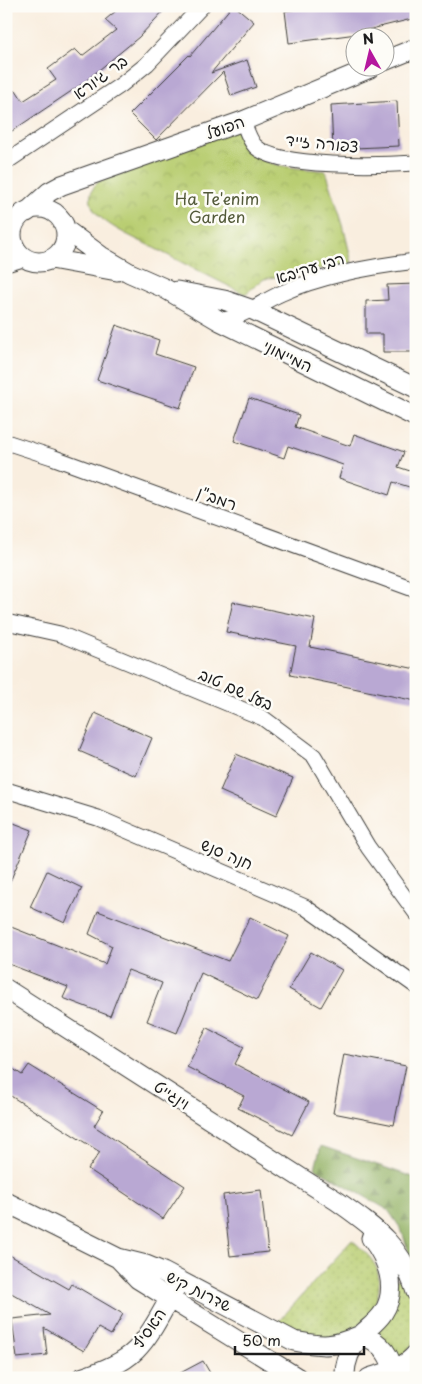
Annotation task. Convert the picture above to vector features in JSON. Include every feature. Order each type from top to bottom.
[{"type":"street","name":"בר גיורא","points":[[6,162],[121,85],[147,64],[202,6]]},
{"type":"street","points":[[394,58],[416,48]]},
{"type":"street","name":"הפועל","points":[[27,212],[48,192],[77,179],[243,121],[346,78]]},
{"type":"street","name":"צפורה זייד","points":[[243,121],[255,146],[262,151],[284,158],[309,162],[352,164],[385,165],[416,163]]},
{"type":"street","points":[[64,226],[58,215],[50,211],[34,209],[20,216],[13,230],[10,244],[26,258],[34,261],[43,262],[58,254],[66,239],[63,204],[65,195],[69,187],[77,179]]},
{"type":"street","name":"המיימוני","points":[[64,226],[85,246],[130,273],[164,288],[220,321],[416,418]]},
{"type":"street","points":[[6,264],[26,258]]},
{"type":"street","name":"המיימוני","points":[[51,259],[130,273]]},
{"type":"street","name":"רבי עקיבא","points":[[220,321],[233,319],[281,294],[303,285],[392,264],[416,261]]},
{"type":"street","name":"המיימוני","points":[[164,288],[224,300],[253,310],[416,388]]},
{"type":"street","name":"רמב\"ן","points":[[6,442],[62,460],[416,590]]},
{"type":"street","name":"בעל שם טוב","points":[[12,624],[60,634],[263,718],[314,756],[368,847],[415,910]]},
{"type":"street","name":"חנה סנש","points":[[6,790],[98,818],[305,907],[416,986]]},
{"type":"street","name":"וינגייט","points":[[6,989],[337,1201],[370,1225],[386,1239],[402,1258],[416,1292]]},
{"type":"street","name":"וינגייט","points":[[337,1201],[372,1240],[385,1258],[389,1271],[390,1286],[388,1300],[383,1313],[361,1335]]},
{"type":"street","name":"שדרות קיש","points":[[6,1202],[118,1258],[146,1265],[181,1281],[294,1341],[317,1346],[330,1346],[361,1335]]},
{"type":"street","name":"שדרות קיש","points":[[118,1258],[138,1279],[298,1377]]},
{"type":"street","name":"האסיף","points":[[81,1378],[109,1367],[134,1351],[147,1337],[181,1281]]},
{"type":"street","points":[[345,1378],[346,1363],[361,1335],[384,1348],[395,1374]]},
{"type":"street","points":[[369,1378],[395,1374],[416,1354]]},
{"type":"green space","name":"Ha Te'enim Garden","points":[[238,129],[247,148],[265,161],[285,166],[326,171],[343,225],[352,263],[264,279],[245,294],[121,231],[105,221],[94,210],[91,195],[93,188],[98,182]]},
{"type":"green space","points":[[321,1146],[416,1178],[416,1274],[401,1229],[388,1210],[315,1168]]},
{"type":"green space","points":[[352,1240],[371,1259],[378,1273],[378,1295],[370,1313],[363,1321],[346,1333],[336,1337],[321,1339],[306,1336],[277,1323]]},
{"type":"green space","points":[[404,1279],[417,1326],[412,1346],[398,1362],[371,1332],[395,1280]]},
{"type":"building","points":[[122,6],[168,6],[139,37],[82,84],[6,135],[6,97],[16,90],[23,101],[56,80],[48,69],[75,49],[82,56],[116,30],[105,20]]},
{"type":"building","points":[[232,6],[235,6],[254,22],[211,73],[247,60],[256,87],[231,96],[223,72],[156,140],[130,114],[190,56]]},
{"type":"building","points":[[318,6],[416,6],[416,18],[375,28],[344,28],[344,36],[289,43],[285,11]]},
{"type":"building","points":[[397,101],[399,146],[333,149],[331,105]]},
{"type":"building","points":[[416,284],[416,313],[414,313],[415,352],[383,352],[383,334],[366,334],[366,301],[388,300],[387,285]]},
{"type":"building","points":[[116,325],[159,340],[155,354],[194,367],[180,408],[97,380]]},
{"type":"building","points":[[249,398],[299,415],[295,427],[350,446],[354,434],[404,452],[398,467],[416,473],[416,489],[393,482],[389,495],[339,478],[343,465],[288,446],[284,458],[234,441]]},
{"type":"building","points":[[233,602],[315,619],[310,647],[416,669],[416,701],[290,675],[296,646],[226,632]]},
{"type":"building","points":[[95,713],[152,738],[136,776],[79,751]]},
{"type":"building","points":[[236,754],[293,778],[276,816],[220,791]]},
{"type":"building","points":[[6,820],[32,830],[6,891]]},
{"type":"building","points":[[47,871],[82,888],[65,923],[30,907]]},
{"type":"building","points":[[98,911],[228,961],[250,917],[289,936],[257,1000],[201,973],[177,1033],[147,1021],[162,983],[128,970],[110,1016],[63,998],[68,987],[6,963],[6,925],[105,964],[112,946],[89,934]]},
{"type":"building","points":[[311,952],[342,970],[321,1007],[289,989]]},
{"type":"building","points":[[207,1028],[244,1047],[235,1064],[309,1102],[292,1135],[238,1108],[244,1096],[187,1067]]},
{"type":"building","points":[[344,1054],[406,1066],[394,1125],[333,1113]]},
{"type":"building","points":[[6,1064],[22,1075],[29,1065],[103,1111],[94,1126],[185,1186],[163,1219],[88,1169],[100,1152],[6,1093]]},
{"type":"building","points":[[261,1190],[268,1252],[230,1256],[223,1195]]},
{"type":"building","points":[[6,1253],[69,1289],[72,1284],[123,1314],[111,1335],[98,1328],[84,1351],[44,1328],[47,1355],[17,1358],[12,1319],[50,1315],[6,1290]]},
{"type":"building","points":[[203,1361],[213,1378],[171,1378]]}]
